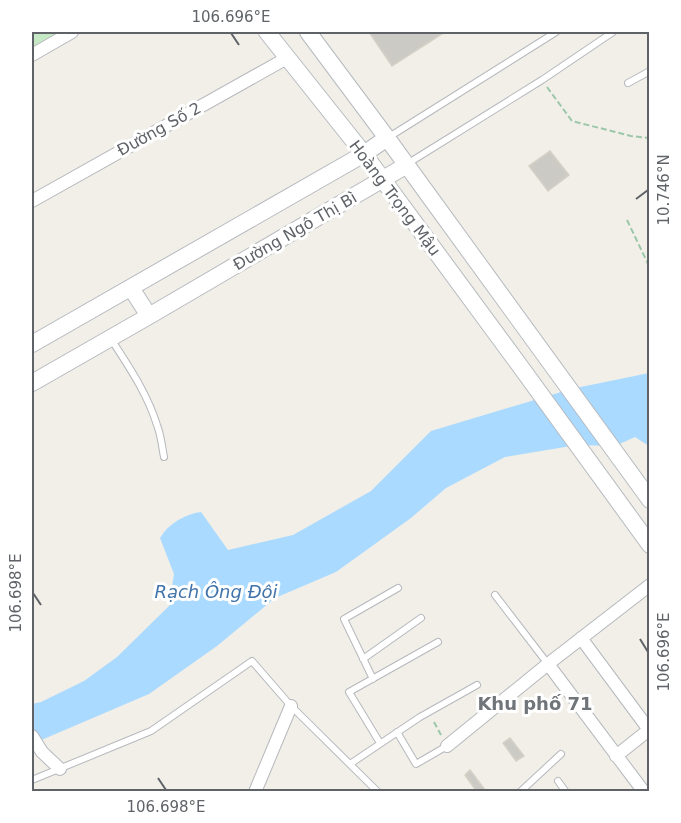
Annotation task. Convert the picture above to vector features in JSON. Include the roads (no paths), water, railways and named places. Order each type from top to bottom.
[{"type":"main road","name":"Hoàng Trọng Mậu","points":[[267,32],[383,179],[650,545]]},
{"type":"main road","name":"Hoàng Trọng Mậu","points":[[308,32],[650,500]]},
{"type":"main road","name":"Đường Ngô Thị Bì","points":[[32,344],[364,154],[387,138]]},
{"type":"main road","name":"Đường Ngô Thị Bì","points":[[32,383],[407,165]]},
{"type":"main road","points":[[131,288],[149,316]]},
{"type":"street","points":[[32,55],[72,32]]},
{"type":"street","name":"Đường Số 2","points":[[32,201],[287,58]]},
{"type":"street","points":[[447,746],[650,585]]},
{"type":"street","points":[[581,638],[649,730],[616,756]]},
{"type":"street","points":[[548,664],[644,792]]},
{"type":"street","points":[[255,792],[291,706]]},
{"type":"street","points":[[32,736],[42,752],[60,769]]},
{"type":"lane","name":"Đường Ngô Thị Bì","points":[[387,138],[556,32]]},
{"type":"lane","name":"Đường Ngô Thị Bì","points":[[407,165],[614,32]]},
{"type":"lane","points":[[628,83],[650,71]]},
{"type":"lane","points":[[110,339],[136,377],[150,405],[164,457]]},
{"type":"lane","points":[[373,679],[345,619],[398,588]]},
{"type":"lane","points":[[495,595],[548,664]]},
{"type":"lane","points":[[363,659],[421,618]]},
{"type":"lane","points":[[380,743],[349,692],[438,642]]},
{"type":"lane","points":[[32,780],[151,731],[252,661],[291,706],[350,764],[370,789],[378,792]]},
{"type":"lane","points":[[350,764],[429,712],[477,685]]},
{"type":"lane","points":[[397,732],[416,764],[447,746]]},
{"type":"lane","points":[[520,792],[561,754]]},
{"type":"lane","points":[[558,781],[566,792]]},
{"type":"water","name":"Rạch Ông Đội","points":[[649,373],[649,446],[635,437],[615,446],[577,445],[505,457],[446,488],[411,518],[336,572],[275,598],[217,646],[149,694],[32,744],[32,704],[41,702],[84,681],[117,657],[169,606],[174,574],[160,538],[178,521],[201,512],[228,550],[293,535],[371,491],[431,431],[571,389]]},
{"type":"district","name":"Khu phố 71","points":[[535,703]]}]
